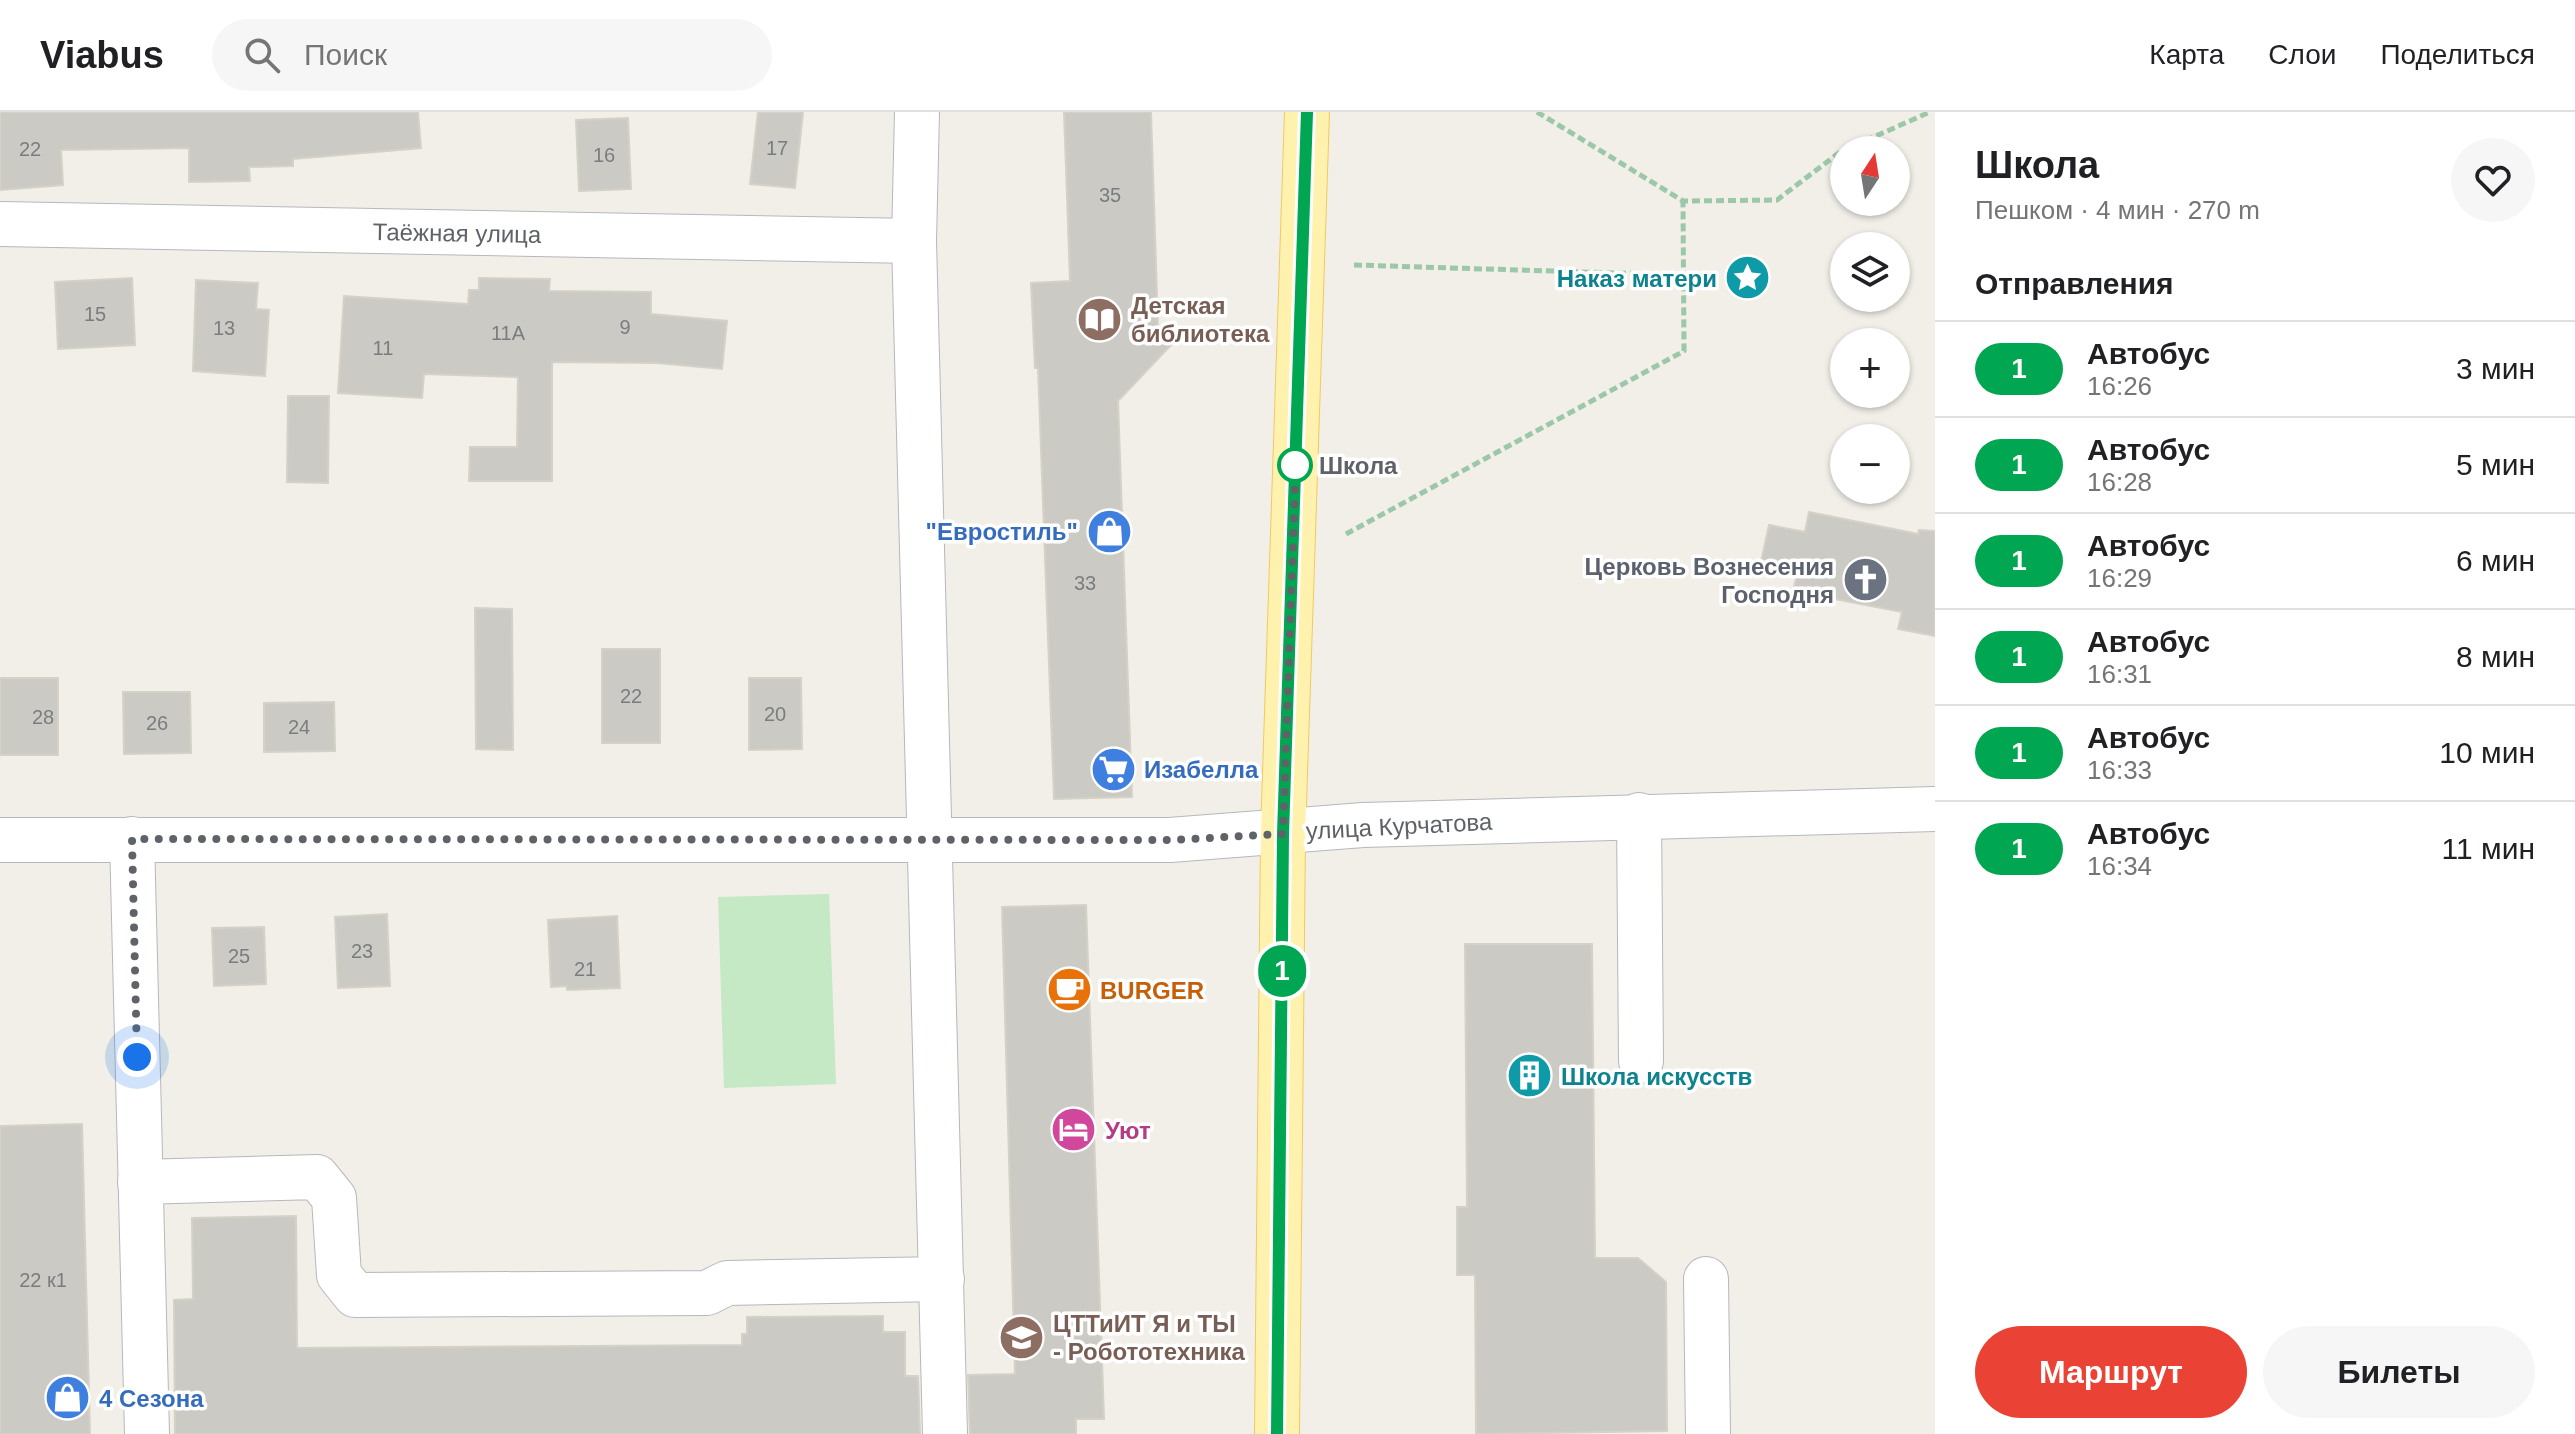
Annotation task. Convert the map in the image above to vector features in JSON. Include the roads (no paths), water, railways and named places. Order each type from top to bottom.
[{"type":"main road","points":[[1277,1434],[1283,834],[1307,112]]},
{"type":"street","points":[[917,112],[914,241],[945,1434]]},
{"type":"street","name":"Таёжная улица","points":[[0,224],[914,241]]},
{"type":"street","name":"улица Курчатова","points":[[0,840],[1170,840],[1283,834],[1363,825],[1935,809]]},
{"type":"street","points":[[1639,815],[1641,1061]]},
{"type":"street","points":[[132,839],[147,1434]]},
{"type":"street","points":[[140,1182],[317,1177],[334,1198],[339,1275],[355,1295],[707,1293],[727,1283],[942,1279]]},
{"type":"street","points":[[1706,1279],[1708,1434]]},
{"type":"place","name":"Наказ матери","points":[[1748,278]]},
{"type":"place","name":"Детская библиотека","points":[[1100,319]]},
{"type":"place","name":"Школа","points":[[1295,465]]},
{"type":"place","name":"\"Евростиль\"","points":[[1109,531]]},
{"type":"place","name":"Церковь Вознесения Господня","points":[[1865,580]]},
{"type":"place","name":"Изабелла","points":[[1113,769]]},
{"type":"place","name":"BURGER","points":[[1069,990]]},
{"type":"place","name":"Школа искусств","points":[[1530,1076]]},
{"type":"place","name":"Уют","points":[[1074,1130]]},
{"type":"place","name":"ЦТТиИТ Я и ТЫ - Робототехника","points":[[1022,1337]]},
{"type":"place","name":"4 Сезона","points":[[68,1398]]}]
